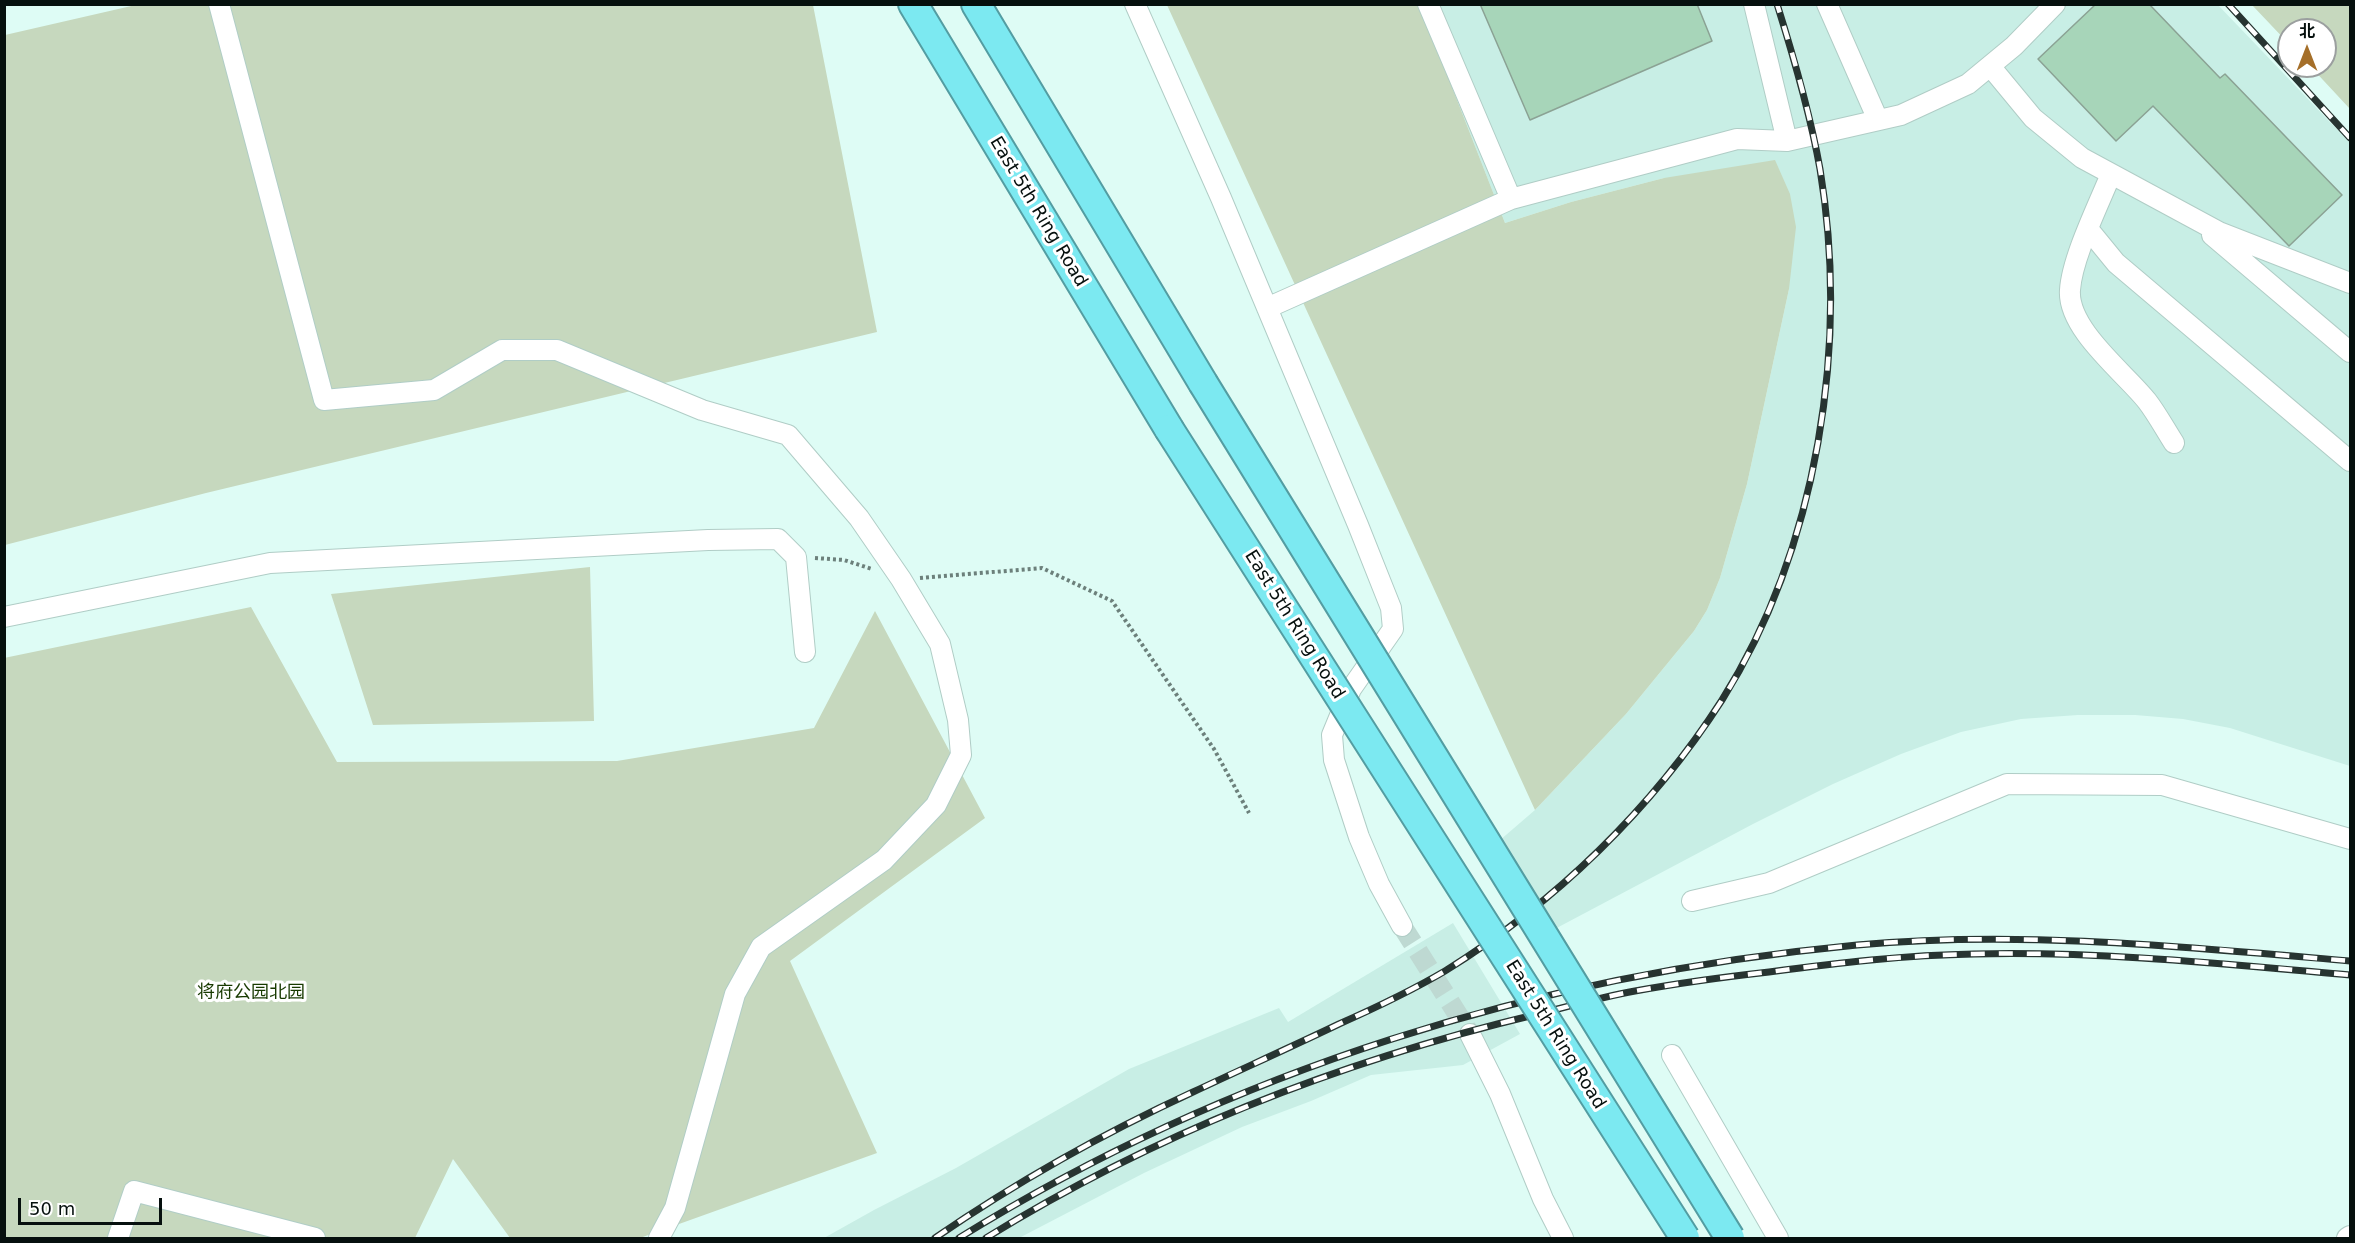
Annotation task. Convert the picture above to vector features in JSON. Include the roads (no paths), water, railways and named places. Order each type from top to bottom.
[{"type":"highway","name":"East 5th Ring Road","points":[[913,4],[1169,429],[1685,1239]]},
{"type":"highway","points":[[976,4],[1203,383],[1730,1239]]},
{"type":"street","points":[[219,4],[324,400],[434,390],[502,350],[557,350],[702,410],[788,435],[859,518],[901,579],[940,644],[958,720],[961,755],[936,805],[884,860],[761,947],[735,994],[675,1208],[659,1239]]},
{"type":"street","points":[[1135,4],[1221,198],[1391,608],[1393,629],[1351,690],[1332,735],[1334,760],[1359,837],[1379,884],[1402,926]]},
{"type":"street","points":[[1428,4],[1511,199]]},
{"type":"street","points":[[1754,4],[1787,141]]},
{"type":"street","points":[[1827,4],[1878,120]]},
{"type":"street","points":[[1267,308],[1511,199],[1737,138],[1787,141],[1901,115],[1968,84],[2014,46],[2055,4]]},
{"type":"street","points":[[1990,66],[2033,118],[2082,158],[2219,232],[2350,283]]},
{"type":"street","points":[[2111,174],[2072,272],[2069,293],[2082,326],[2098,348],[2147,401],[2174,443]]},
{"type":"street","points":[[2191,218],[2350,352]]},
{"type":"street","points":[[2089,230],[2116,263],[2350,461]]},
{"type":"street","points":[[4,617],[270,563],[708,540],[778,539],[796,557],[805,652]]},
{"type":"street","points":[[1692,901],[1769,884],[2007,784],[2162,785],[2350,839]]},
{"type":"street","points":[[1470,1034],[1500,1094],[1543,1198],[1563,1239]]},
{"type":"street","points":[[1672,1055],[1778,1239]]},
{"type":"street","points":[[118,1239],[134,1191],[315,1239]]},
{"type":"street","points":[[2347,1239],[2350,1236]]},
{"type":"tunnel","points":[[1402,926],[1470,1034]]},
{"type":"railway","points":[[935,1238],[1028,1178],[1093,1142],[1160,1108],[1366,1012],[1445,971],[1486,944],[1563,884],[1633,816],[1695,740],[1722,700],[1755,640],[1782,577],[1803,511],[1818,443],[1827,374],[1830,305],[1828,236],[1820,169],[1801,86],[1777,4]]},
{"type":"railway","points":[[2228,4],[2350,138]]},
{"type":"railway","points":[[959,1238],[1063,1178],[1170,1125],[1279,1079],[1391,1039],[1505,1006],[1620,980],[1738,959],[1857,945],[1980,939],[2104,942],[2350,961]]},
{"type":"railway","points":[[986,1238],[1117,1165],[1184,1133],[1323,1077],[1466,1033],[1635,991],[1718,978],[1846,963],[1974,954],[2115,956],[2350,975]]},
{"type":"park label","name":"将府公园北园","points":[[251,993]]}]
